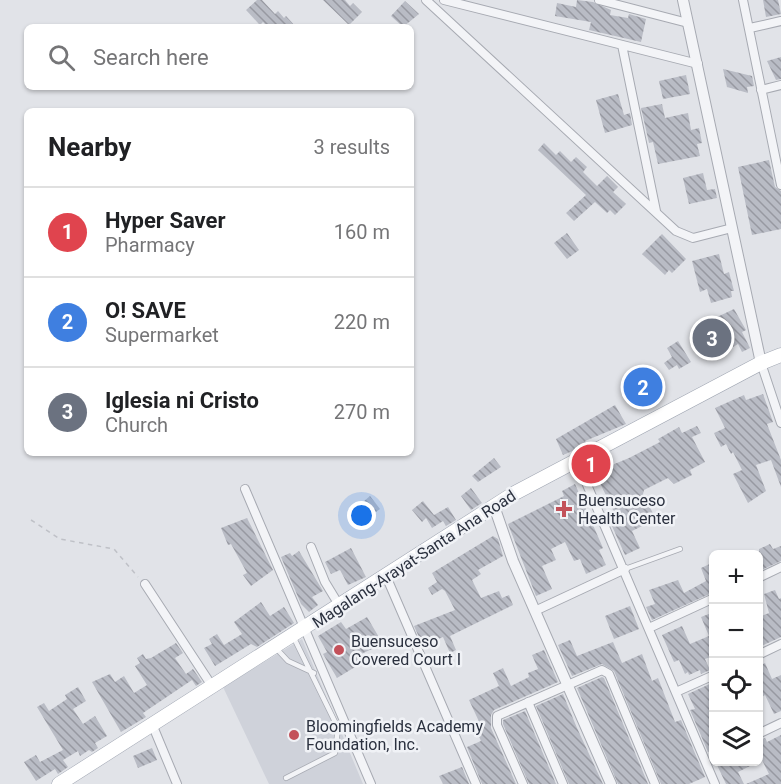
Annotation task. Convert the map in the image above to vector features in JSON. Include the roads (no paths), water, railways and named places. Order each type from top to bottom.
[{"type":"main road","name":"Magalang-Arayat-Santa Ana Road","points":[[59,784],[494,506],[576,459],[761,363],[781,355]]},
{"type":"street","points":[[426,0],[676,231],[687,237],[732,228]]},
{"type":"street","points":[[444,0],[698,64]]},
{"type":"street","points":[[599,0],[688,24]]},
{"type":"street","points":[[683,0],[761,363],[781,423]]},
{"type":"street","points":[[743,0],[781,185]]},
{"type":"street","points":[[750,28],[781,21]]},
{"type":"street","points":[[622,45],[656,212]]},
{"type":"street","points":[[761,90],[781,85]]},
{"type":"street","points":[[576,459],[715,784]]},
{"type":"street","points":[[245,489],[298,632],[371,784]]},
{"type":"street","points":[[494,506],[513,561],[537,610],[611,784]]},
{"type":"street","points":[[311,547],[322,576],[339,605]]},
{"type":"street","points":[[763,576],[781,567]]},
{"type":"street","points":[[537,610],[625,569]]},
{"type":"street","points":[[386,576],[476,784]]},
{"type":"street","points":[[145,584],[212,686]]},
{"type":"street","points":[[649,628],[709,600]]},
{"type":"street","points":[[763,653],[781,644]]},
{"type":"street","points":[[523,784],[496,719],[497,716],[602,670],[609,674],[655,784]]},
{"type":"street","points":[[676,692],[709,677]]},
{"type":"street","points":[[528,702],[563,784]]},
{"type":"street","points":[[763,732],[781,723]]},
{"type":"street","points":[[152,724],[177,784]]},
{"type":"street","points":[[704,760],[709,758]]},
{"type":"lane","points":[[625,569],[680,549]]},
{"type":"lane","points":[[286,778],[335,753],[338,728],[298,632]]},
{"type":"lane","points":[[275,647],[288,661],[314,673]]},
{"type":"place","name":"Iglesia ni Cristo","points":[[712,338]]},
{"type":"place","name":"O! SAVE","points":[[643,387]]},
{"type":"place","name":"Hyper Saver","points":[[591,464]]},
{"type":"place","name":"Buensuceso Health Center","points":[[564,509]]},
{"type":"place","name":"Buensuceso Covered Court I","points":[[339,650]]},
{"type":"place","name":"Bloomingfields Academy Foundation, Inc.","points":[[294,735]]}]
